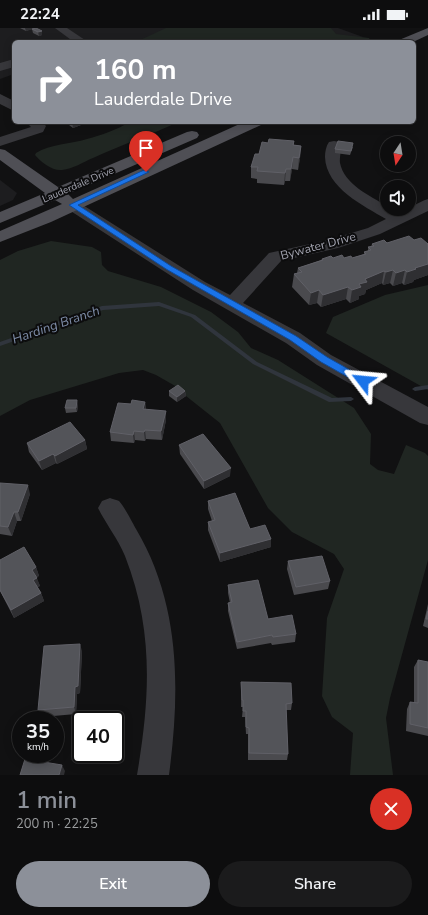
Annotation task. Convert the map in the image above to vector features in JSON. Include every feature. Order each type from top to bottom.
[{"type":"main road","points":[[408,40],[428,31]]},
{"type":"main road","name":"Lauderdale Drive","points":[[0,236],[252,124]]},
{"type":"main road","name":"Lauderdale Drive","points":[[0,218],[206,128]]},
{"type":"main road","points":[[0,153],[72,205]]},
{"type":"street","points":[[60,28],[79,40]]},
{"type":"street","points":[[0,67],[12,64]]},
{"type":"street","points":[[0,98],[12,106]]},
{"type":"street","points":[[0,142],[38,129],[39,126],[36,124]]},
{"type":"street","points":[[334,145],[332,158],[335,171],[340,179],[362,197],[398,220]]},
{"type":"street","name":"Bywater Drive","points":[[232,304],[260,276],[275,258],[339,242],[374,231],[418,211],[428,204]]},
{"type":"street","points":[[72,205],[169,267],[293,338],[324,360],[428,418]]},
{"type":"street","points":[[110,508],[137,554],[153,598],[163,656],[164,681],[160,735],[153,775]]},
{"type":"shaded area","points":[[0,28],[338,28],[363,37],[356,40],[12,40],[12,75],[0,79]]},
{"type":"shaded area","points":[[166,28],[331,28],[336,34],[369,38],[370,40],[140,40]]},
{"type":"shaded area","points":[[126,124],[173,124],[74,167],[62,170],[51,168],[35,155],[36,153],[48,148],[61,144],[81,141],[114,130]]},
{"type":"shaded area","points":[[0,180],[17,193],[13,200],[0,206]]},
{"type":"shaded area","points":[[51,241],[92,247],[101,252],[102,265],[108,271],[161,287],[211,312],[238,332],[251,348],[278,360],[354,408],[371,434],[370,464],[378,470],[394,474],[406,445],[425,453],[428,456],[428,560],[390,698],[386,718],[393,775],[350,775],[353,733],[332,717],[322,696],[327,618],[344,569],[334,554],[292,532],[268,508],[220,423],[177,387],[156,375],[143,370],[119,373],[30,400],[0,416],[0,260],[18,251]]},
{"type":"shaded area","points":[[428,285],[428,390],[326,333],[333,317],[385,295]]},
{"type":"building","points":[[36,28],[42,31],[38,32],[32,29]]},
{"type":"building","points":[[269,139],[294,141],[293,145],[301,146],[299,158],[293,157],[291,169],[286,169],[285,173],[257,171],[258,167],[251,167],[255,154],[259,154],[262,142],[268,143]]},
{"type":"building","points":[[338,141],[353,143],[351,151],[335,149]]},
{"type":"building","points":[[409,236],[414,240],[421,238],[428,244],[428,264],[407,272],[405,270],[396,273],[393,270],[386,272],[384,271],[365,279],[367,282],[359,284],[361,287],[352,290],[348,287],[323,295],[319,290],[311,293],[294,274],[302,272],[298,268],[331,256],[333,258],[342,255],[344,258],[351,256],[352,258],[366,254],[364,252],[371,250],[368,247],[374,246],[372,244],[384,240],[387,243]]},
{"type":"building","points":[[178,385],[185,391],[177,397],[169,391]]},
{"type":"building","points":[[67,400],[77,400],[76,408],[65,408]]},
{"type":"building","points":[[132,400],[145,402],[143,409],[166,411],[161,431],[134,431],[133,435],[110,432],[118,403],[131,404]]},
{"type":"building","points":[[70,422],[85,440],[55,456],[53,454],[39,461],[27,443]]},
{"type":"building","points":[[203,434],[231,468],[204,481],[179,445]]},
{"type":"building","points":[[0,483],[28,485],[18,512],[14,512],[8,527],[0,526]]},
{"type":"building","points":[[235,493],[250,529],[265,525],[271,539],[220,553],[208,522],[215,520],[208,501]]},
{"type":"building","points":[[24,547],[36,567],[32,570],[37,578],[33,580],[41,593],[11,610],[0,590],[0,560]]},
{"type":"building","points":[[322,556],[330,581],[296,587],[288,561]]},
{"type":"building","points":[[258,580],[268,619],[292,615],[296,634],[273,637],[272,635],[237,642],[228,603],[232,602],[228,585]]},
{"type":"building","points":[[80,644],[78,686],[75,687],[74,707],[38,710],[44,646]]},
{"type":"building","points":[[418,660],[428,662],[428,728],[410,724],[410,702],[418,703]]},
{"type":"building","points":[[241,682],[291,683],[292,703],[286,704],[288,754],[249,753],[249,728],[246,727],[246,711],[243,711]]},
{"type":"building","points":[[24,763],[50,763],[62,765],[59,775],[20,775]]},
{"type":"waterway","name":"Harding Branch","points":[[0,344],[102,308],[159,304],[193,316],[255,363],[331,400],[351,399]]},
{"type":"waterway","name":"Harding Branch","points":[[415,389],[428,387]]},
{"type":"route","points":[[146,172],[72,205],[199,286],[293,338],[324,360],[363,381]]}]
